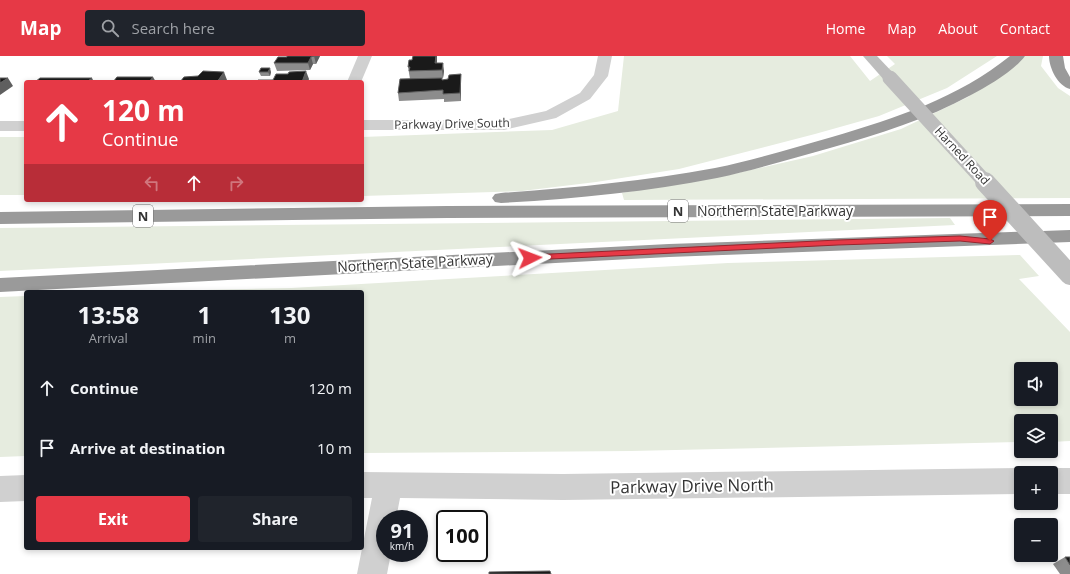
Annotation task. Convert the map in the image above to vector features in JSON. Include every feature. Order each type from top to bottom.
[{"type":"highway","points":[[286,214],[434,201],[563,193],[645,184],[716,172],[788,154],[897,123],[956,97],[996,73],[1018,56]]},
{"type":"highway","points":[[1056,56],[1057,65],[1070,85]]},
{"type":"highway","name":"Northern State Parkway","points":[[0,218],[470,212],[1070,210]]},
{"type":"highway","name":"Northern State Parkway","points":[[0,285],[719,248],[960,238],[1070,236]]},
{"type":"highway","points":[[960,238],[1070,248]]},
{"type":"main road","name":"Harned Road","points":[[870,56],[1070,274]]},
{"type":"street","points":[[355,80],[365,56]]},
{"type":"street","name":"Parkway Drive South","points":[[364,125],[504,125],[551,115],[585,96],[600,76],[605,56]]},
{"type":"street","points":[[0,126],[24,126]]},
{"type":"street","name":"Parkway Drive North","points":[[375,485],[563,487],[1014,481]]},
{"type":"street","points":[[1058,481],[1070,481]]},
{"type":"street","points":[[372,574],[375,485]]},
{"type":"street","points":[[0,489],[24,488]]},
{"type":"shaded area","points":[[624,56],[850,56],[870,81],[895,64],[887,56],[997,56],[947,88],[879,116],[679,169],[596,182],[522,191],[364,196],[364,137],[552,130],[618,111]]},
{"type":"shaded area","points":[[1025,56],[1043,56],[1041,66],[1058,88],[1070,96],[1070,198],[624,200],[622,193],[728,175],[813,156],[901,129],[968,97]]},
{"type":"shaded area","points":[[0,137],[24,137],[24,195],[0,195]]},
{"type":"shaded area","points":[[950,218],[955,225],[0,271],[0,228]]},
{"type":"shaded area","points":[[1020,255],[1039,276],[1019,279],[1070,332],[1070,441],[1058,442],[1058,414],[1014,414],[1014,442],[631,451],[364,453],[364,290],[204,290],[291,288],[728,263]]},
{"type":"shaded area","points":[[24,296],[24,456],[0,457],[0,297]]},
{"type":"building","points":[[314,56],[311,57],[308,63],[274,63],[278,57]]},
{"type":"building","points":[[413,56],[436,56],[435,63],[443,63],[442,70],[409,71],[409,60],[412,60]]},
{"type":"building","points":[[261,68],[270,68],[268,72],[259,72]]},
{"type":"building","points":[[203,71],[224,72],[218,80],[182,80],[184,77],[198,76]]},
{"type":"building","points":[[306,71],[303,80],[273,80],[276,74],[288,74],[289,72]]},
{"type":"building","points":[[461,74],[460,93],[443,94],[443,90],[398,93],[400,79],[442,78],[442,80],[448,79],[449,75]]},
{"type":"building","points":[[117,77],[153,77],[151,80],[115,80]]},
{"type":"building","points":[[0,78],[8,78],[0,83]]},
{"type":"building","points":[[40,78],[92,78],[89,80],[38,80]]},
{"type":"building","points":[[1065,557],[1070,557],[1070,565]]},
{"type":"building","points":[[550,571],[551,574],[489,574],[489,572]]},
{"type":"route","points":[[530,258],[696,249],[960,238],[990,241]]}]
